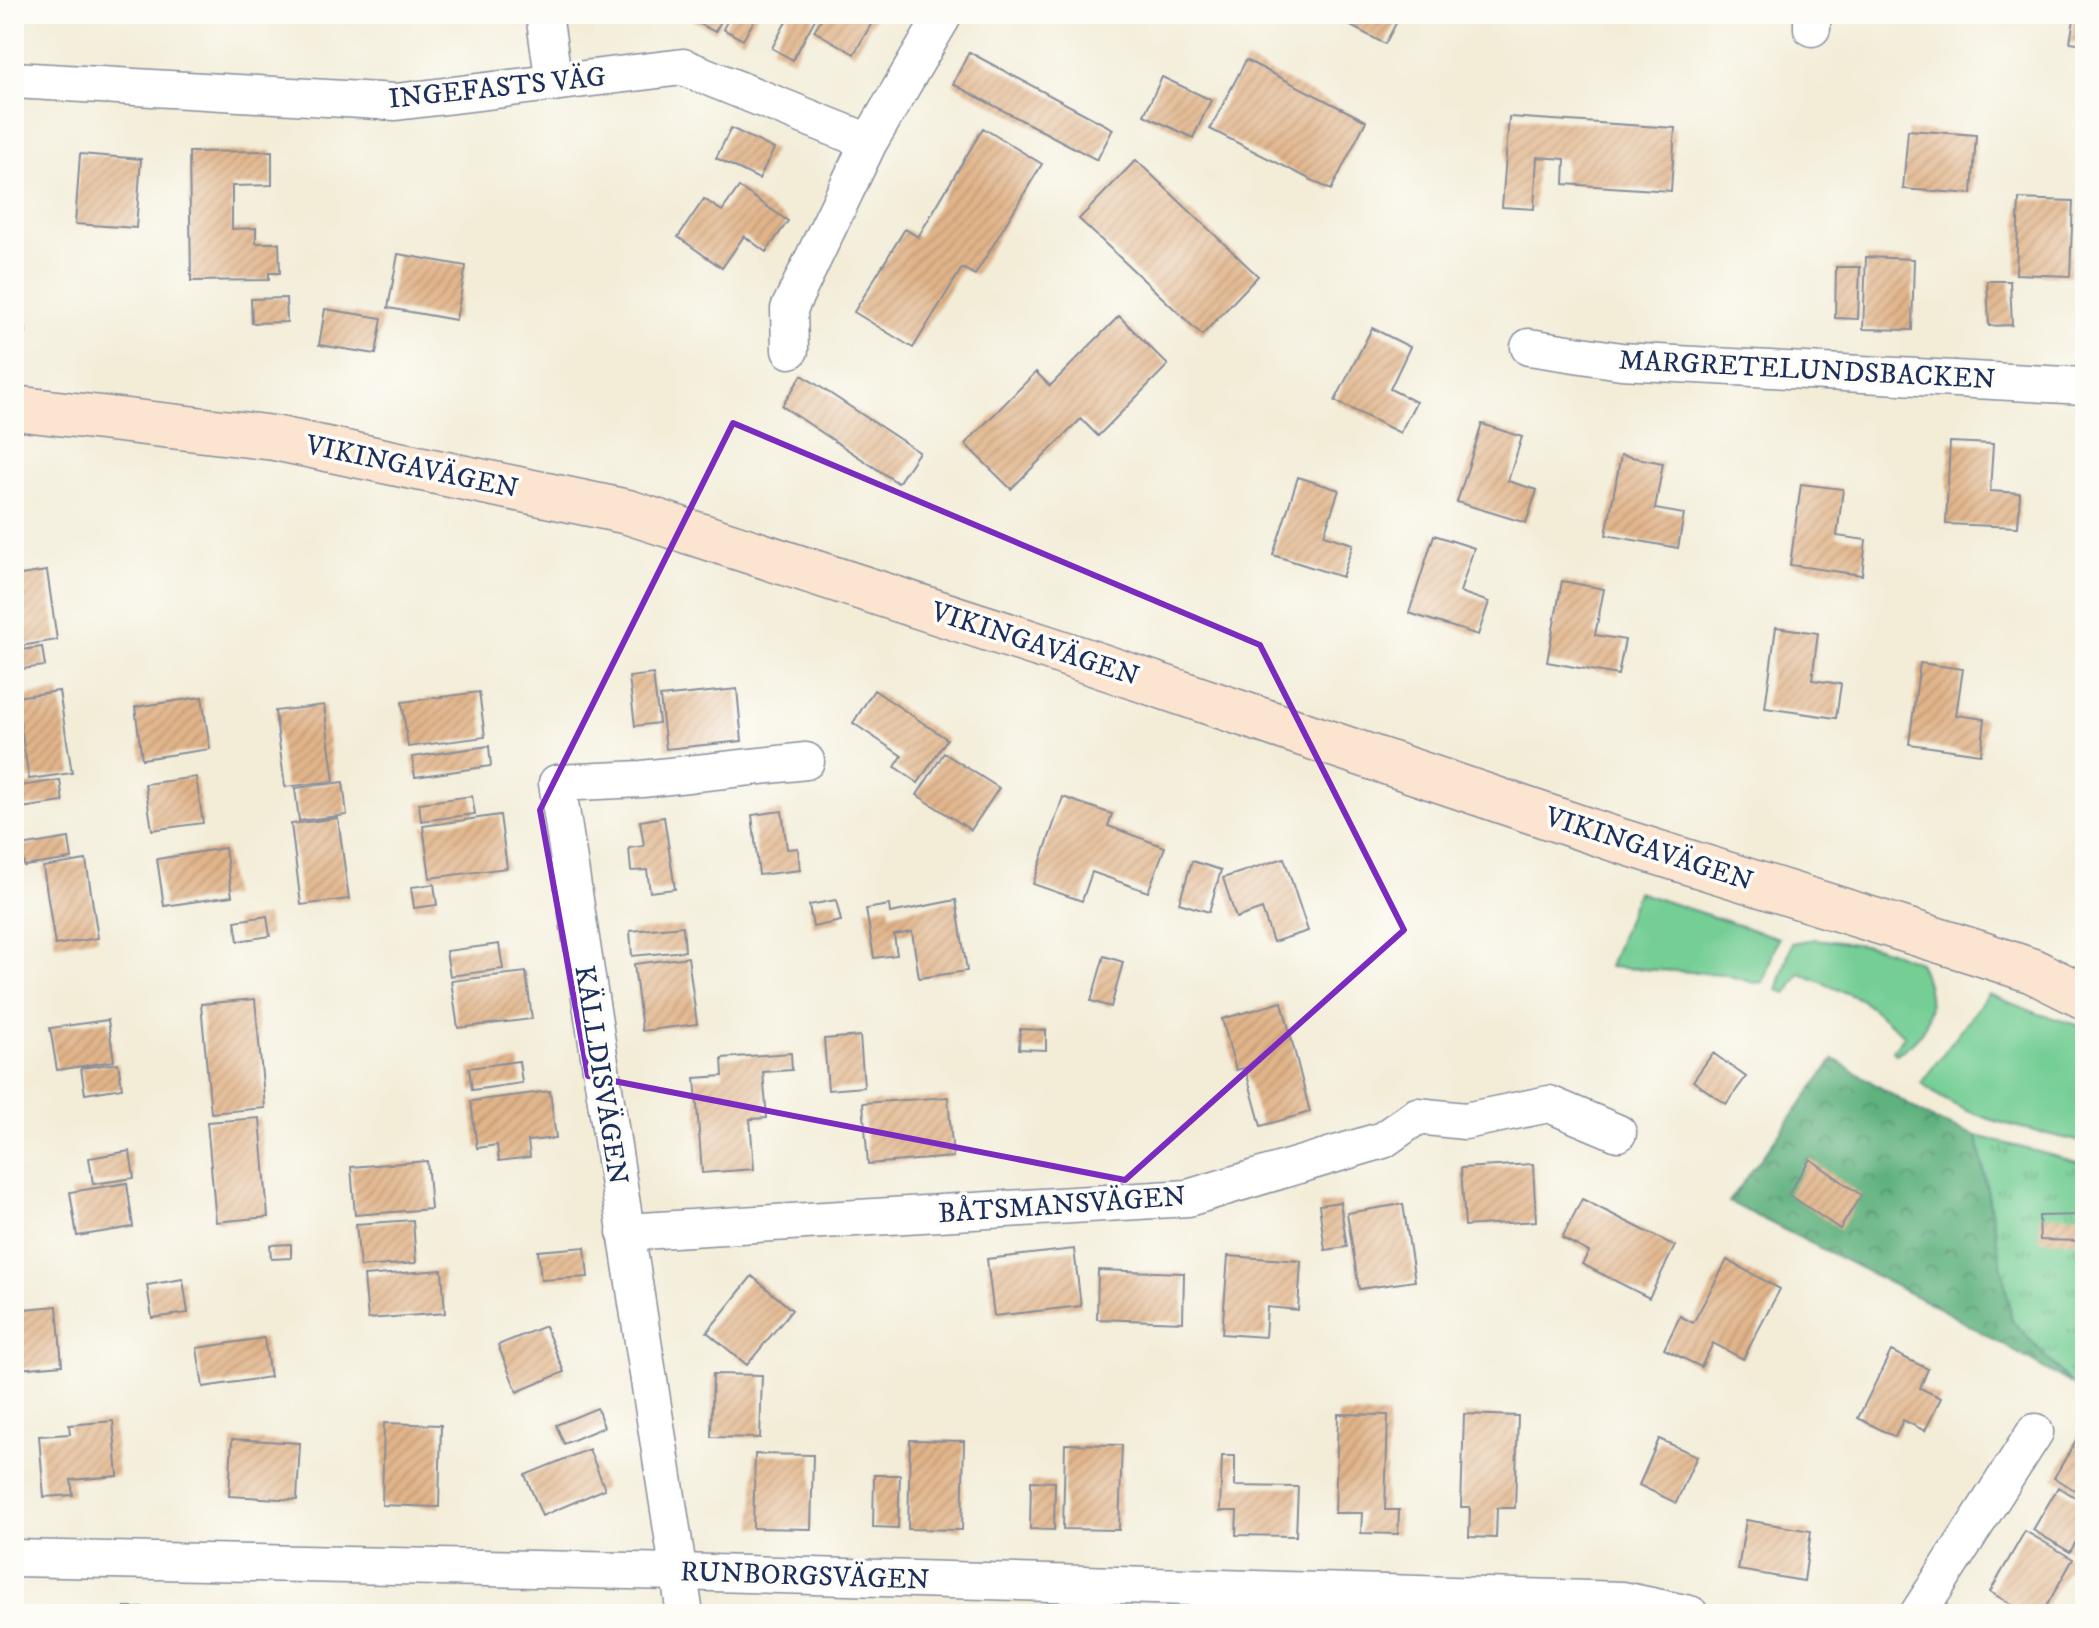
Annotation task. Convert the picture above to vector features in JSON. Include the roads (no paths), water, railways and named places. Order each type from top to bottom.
[{"type":"main road","name":"VIKINGAVÄGEN","points":[[14,408],[274,438],[628,512],[1057,651],[1608,837],[2033,971],[2085,997]]},
{"type":"main road","name":"VIKINGAVÄGEN","points":[[2033,971],[2085,973]]},
{"type":"street","points":[[544,14],[554,83]]},
{"type":"street","points":[[790,350],[789,309],[869,142],[942,18]]},
{"type":"street","name":"INGEFASTS VÄG","points":[[14,80],[396,102],[683,67],[869,142]]},
{"type":"street","name":"MARGRETELUNDSBACKEN","points":[[1529,347],[1621,361],[2085,386]]},
{"type":"street","name":"KÄLLDISVÄGEN","points":[[685,1614],[557,783],[642,779],[806,761]]},
{"type":"street","name":"BÅTSMANSVÄGEN","points":[[625,1232],[1188,1198],[1383,1140],[1417,1116],[1465,1121],[1549,1104],[1618,1133]]},
{"type":"street","points":[[1918,1614],[2035,1432]]},
{"type":"street","name":"RUNBORGSVÄGEN","points":[[14,1558],[678,1572],[1121,1600],[1623,1600],[1690,1614]]}]
